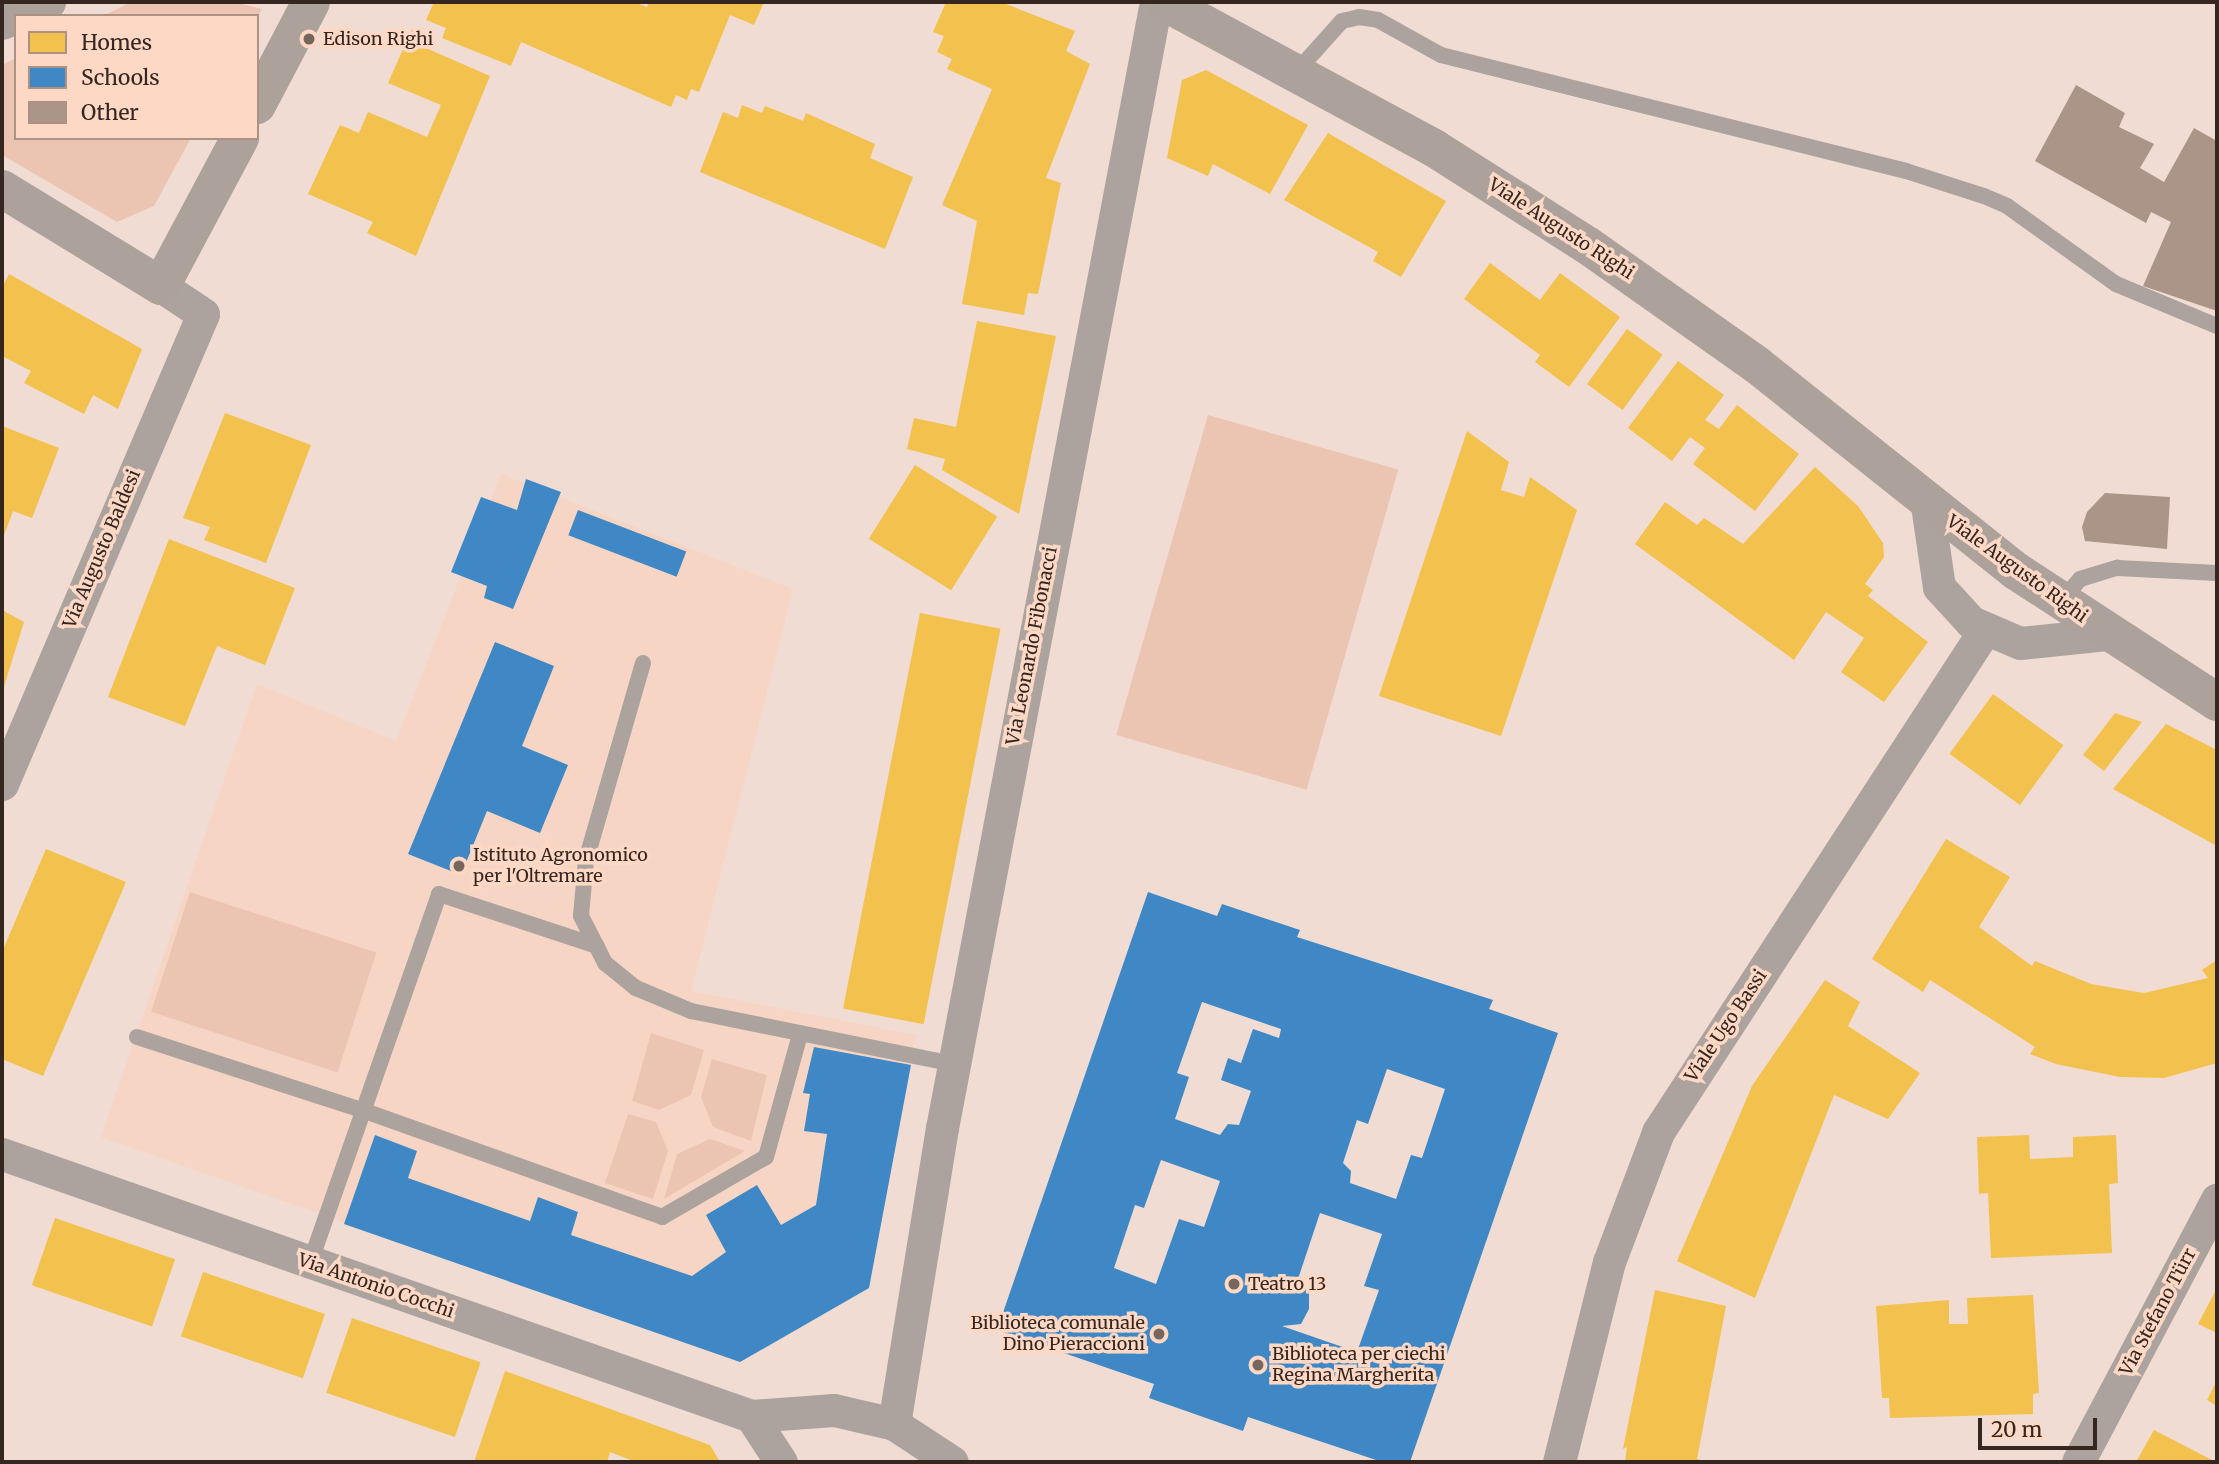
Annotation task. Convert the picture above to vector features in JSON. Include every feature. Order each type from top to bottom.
[{"type":"main road","points":[[19,14],[47,2]]},
{"type":"main road","points":[[259,101],[311,2]]},
{"type":"main road","name":"Viale Augusto Righi","points":[[1164,2],[1297,71],[1501,188],[1640,281],[1786,387],[1927,505],[2060,602],[2217,702]]},
{"type":"main road","points":[[2,189],[162,286],[239,140]]},
{"type":"street","name":"Via Leonardo Fibonacci","points":[[894,1424],[954,1064],[1156,2]]},
{"type":"street","name":"Via Augusto Baldesi","points":[[2,784],[203,314],[162,286]]},
{"type":"street","name":"Viale Augusto Righi","points":[[1927,505],[1940,587],[1960,612],[1984,631],[2021,643],[2107,634]]},
{"type":"street","name":"Viale Ugo Bassi","points":[[1559,1462],[1609,1262],[1658,1132],[1984,631]]},
{"type":"street","name":"Via Antonio Cocchi","points":[[2,1154],[751,1416]]},
{"type":"street","name":"Via Stefano Türr","points":[[2078,1462],[2217,1200]]},
{"type":"street","points":[[781,1462],[751,1416],[834,1410],[894,1424],[952,1462]]},
{"type":"lane","points":[[1297,71],[1342,21],[1359,17],[1378,20],[1441,55],[1906,171],[1984,196],[2007,206],[2116,284],[2217,326]]},
{"type":"lane","points":[[2060,602],[2080,579],[2117,568],[2217,573]]},
{"type":"lane","points":[[643,663],[586,860],[581,916],[606,963],[636,988],[691,1011],[954,1064]]},
{"type":"lane","points":[[310,1263],[439,894],[597,946]]},
{"type":"lane","points":[[137,1037],[362,1110],[662,1217],[766,1157],[800,1034]]},
{"type":"shaded area","points":[[131,2],[235,2],[262,9],[259,14],[107,14]]},
{"type":"shaded area","points":[[14,59],[14,140],[190,140],[154,206],[117,222],[2,155],[2,65]]},
{"type":"shaded area","points":[[1208,415],[1398,470],[1307,790],[1116,735]]},
{"type":"shaded area","name":"Istituto Agronomico per l'Oltremare","points":[[501,474],[793,589],[691,991],[916,1035],[869,1288],[740,1362],[101,1137],[257,684],[396,741]]},
{"type":"shaded area","points":[[190,892],[376,953],[337,1072],[151,1012]]},
{"type":"shaded area","points":[[651,1033],[704,1050],[691,1095],[659,1110],[632,1101]]},
{"type":"shaded area","points":[[712,1059],[767,1075],[751,1141],[713,1127],[701,1097]]},
{"type":"shaded area","points":[[628,1114],[656,1122],[668,1151],[653,1199],[605,1183]]},
{"type":"shaded area","points":[[710,1139],[745,1151],[664,1199],[677,1154]]},
{"type":"building: Homes","points":[[434,2],[635,2],[647,7],[649,2],[764,2],[754,25],[730,15],[699,92],[691,89],[687,100],[676,95],[671,107],[521,42],[511,66],[442,38],[446,28],[426,20]]},
{"type":"building: Homes","points":[[946,2],[1001,2],[1075,31],[1066,51],[1090,64],[1046,178],[1061,183],[1038,294],[1028,293],[1024,315],[962,304],[977,221],[942,205],[992,89],[947,69],[952,59],[937,52],[944,36],[933,32]]},
{"type":"building: Homes","points":[[412,29],[424,32],[419,45],[490,76],[416,256],[367,233],[373,222],[308,194],[340,125],[359,133],[368,112],[427,137],[441,105],[388,83]]},
{"type":"building: Homes","points":[[1206,70],[1308,125],[1270,194],[1213,164],[1208,176],[1167,158],[1182,80]]},
{"type":"building: Homes","points":[[742,105],[762,113],[765,106],[803,121],[806,113],[875,144],[870,158],[913,177],[885,249],[700,172],[723,112],[738,118]]},
{"type":"building: Homes","points":[[1328,133],[1446,201],[1401,277],[1373,261],[1378,252],[1284,200]]},
{"type":"building: Homes","points":[[1490,263],[1540,300],[1560,273],[1620,317],[1569,387],[1535,362],[1540,355],[1464,299]]},
{"type":"building: Homes","points":[[9,274],[142,349],[118,409],[93,395],[84,414],[24,383],[31,371],[2,356],[2,288]]},
{"type":"building: Homes","points":[[977,321],[1056,336],[1019,514],[942,470],[945,459],[907,449],[914,418],[956,427]]},
{"type":"building: Homes","points":[[1627,329],[1663,355],[1623,410],[1587,384]]},
{"type":"building: Homes","points":[[1678,361],[1724,395],[1705,420],[1719,429],[1737,405],[1799,454],[1755,511],[1693,464],[1705,448],[1690,437],[1672,461],[1628,428]]},
{"type":"building: Homes","points":[[225,413],[311,445],[266,563],[204,540],[210,527],[183,518]]},
{"type":"building: Homes","points":[[2,426],[59,448],[32,518],[13,511],[2,541]]},
{"type":"building: Homes","points":[[1467,431],[1509,462],[1501,490],[1524,497],[1530,477],[1577,510],[1501,736],[1379,696]]},
{"type":"building: Homes","points":[[915,465],[997,516],[951,590],[869,539]]},
{"type":"building: Homes","points":[[1815,467],[1858,506],[1883,543],[1884,557],[1865,584],[1873,590],[1868,596],[1928,642],[1884,702],[1841,672],[1864,638],[1826,612],[1794,660],[1635,544],[1665,502],[1697,525],[1704,518],[1743,544]]},
{"type":"building: Homes","points":[[169,539],[295,588],[265,665],[217,646],[185,726],[108,697]]},
{"type":"building: Homes","points":[[2,610],[24,622],[2,693]]},
{"type":"building: Homes","points":[[920,613],[1000,629],[924,1024],[843,1009]]},
{"type":"building: Homes","points":[[1993,694],[2063,745],[2020,805],[1950,754]]},
{"type":"building: Homes","points":[[2115,713],[2142,722],[2104,771],[2083,755]]},
{"type":"building: Homes","points":[[2166,724],[2217,750],[2217,846],[2113,789]]},
{"type":"building: Homes","points":[[1946,839],[2010,877],[1979,927],[2032,966],[2035,961],[2091,984],[2144,993],[2208,978],[2202,970],[2217,960],[2217,1063],[2164,1078],[2120,1077],[2056,1064],[2030,1054],[2035,1047],[1930,980],[1923,992],[1872,959]]},
{"type":"building: Homes","points":[[46,849],[126,882],[43,1076],[2,1059],[2,952]]},
{"type":"building: Homes","points":[[1825,980],[1860,1002],[1848,1026],[1920,1073],[1888,1119],[1834,1095],[1755,1298],[1677,1261],[1752,1086]]},
{"type":"building: Homes","points":[[2029,1135],[2030,1159],[2073,1157],[2073,1137],[2116,1135],[2118,1183],[2109,1184],[2112,1253],[1991,1258],[1988,1193],[1979,1194],[1977,1137]]},
{"type":"building: Homes","points":[[55,1218],[175,1259],[152,1326],[32,1285]]},
{"type":"building: Homes","points":[[203,1272],[325,1314],[303,1378],[181,1336]]},
{"type":"building: Homes","points":[[2217,1288],[2217,1333],[2198,1324]]},
{"type":"building: Homes","points":[[1655,1290],[1726,1306],[1697,1459],[1708,1462],[1625,1462],[1627,1447],[1623,1449]]},
{"type":"building: Homes","points":[[2033,1295],[2039,1393],[2033,1394],[2033,1414],[1890,1418],[1889,1398],[1882,1398],[1876,1306],[1949,1300],[1949,1324],[1968,1324],[1967,1298]]},
{"type":"building: Homes","points":[[352,1318],[481,1362],[455,1437],[326,1393]]},
{"type":"building: Homes","points":[[505,1371],[710,1445],[720,1462],[636,1462],[610,1452],[607,1462],[474,1462]]},
{"type":"building: Homes","points":[[2217,1380],[2217,1406],[2207,1400]]},
{"type":"building: Homes","points":[[2154,1430],[2216,1462],[2136,1462]]},
{"type":"building: Schools","points":[[526,479],[561,492],[513,609],[484,598],[487,586],[451,572],[481,497],[517,510]]},
{"type":"building: Schools","points":[[578,510],[686,552],[677,577],[568,535]]},
{"type":"building: Schools","points":[[495,642],[554,666],[522,746],[568,765],[540,833],[487,811],[461,875],[408,854]]},
{"type":"building: Schools","points":[[1148,892],[1217,916],[1222,904],[1300,930],[1297,937],[1493,1000],[1489,1009],[1558,1033],[1410,1462],[1382,1462],[1248,1417],[1243,1431],[1149,1398],[1154,1384],[997,1330]],"holes":[[[1202,1002],[1281,1029],[1279,1038],[1253,1029],[1241,1063],[1228,1058],[1221,1080],[1251,1091],[1239,1125],[1228,1124],[1220,1135],[1175,1119],[1189,1077],[1177,1073]],[[1387,1069],[1445,1089],[1422,1158],[1411,1155],[1396,1199],[1350,1183],[1351,1171],[1343,1163],[1357,1120],[1368,1124]],[[1161,1160],[1220,1181],[1204,1227],[1179,1219],[1156,1284],[1114,1268],[1135,1205],[1144,1208]],[[1320,1213],[1382,1234],[1364,1286],[1379,1290],[1357,1352],[1282,1326],[1301,1324],[1309,1309],[1309,1293],[1299,1276]]]},
{"type":"building: Schools","points":[[814,1047],[911,1065],[869,1288],[740,1362],[344,1224],[375,1135],[417,1151],[408,1178],[530,1221],[538,1197],[578,1212],[571,1235],[692,1276],[726,1252],[706,1215],[757,1185],[781,1225],[816,1205],[827,1134],[804,1131],[810,1094],[803,1093]]},
{"type":"building: Other","points":[[2076,85],[2125,113],[2119,127],[2154,144],[2140,168],[2164,182],[2194,128],[2217,141],[2217,311],[2143,286],[2171,222],[2151,212],[2146,223],[2035,161]]},
{"type":"building: Other","points":[[2105,493],[2170,497],[2167,549],[2085,541],[2082,527],[2087,512]]},
{"type":"place","name":"Edison Righi","points":[[309,39]]},
{"type":"place","name":"Istituto Agronomico per l'Oltremare","points":[[459,866]]},
{"type":"place","name":"Teatro 13","points":[[1234,1284]]},
{"type":"place","name":"Biblioteca comunale Dino Pieraccioni","points":[[1159,1334]]},
{"type":"place","name":"Biblioteca per ciechi Regina Margherita","points":[[1258,1365]]}]
